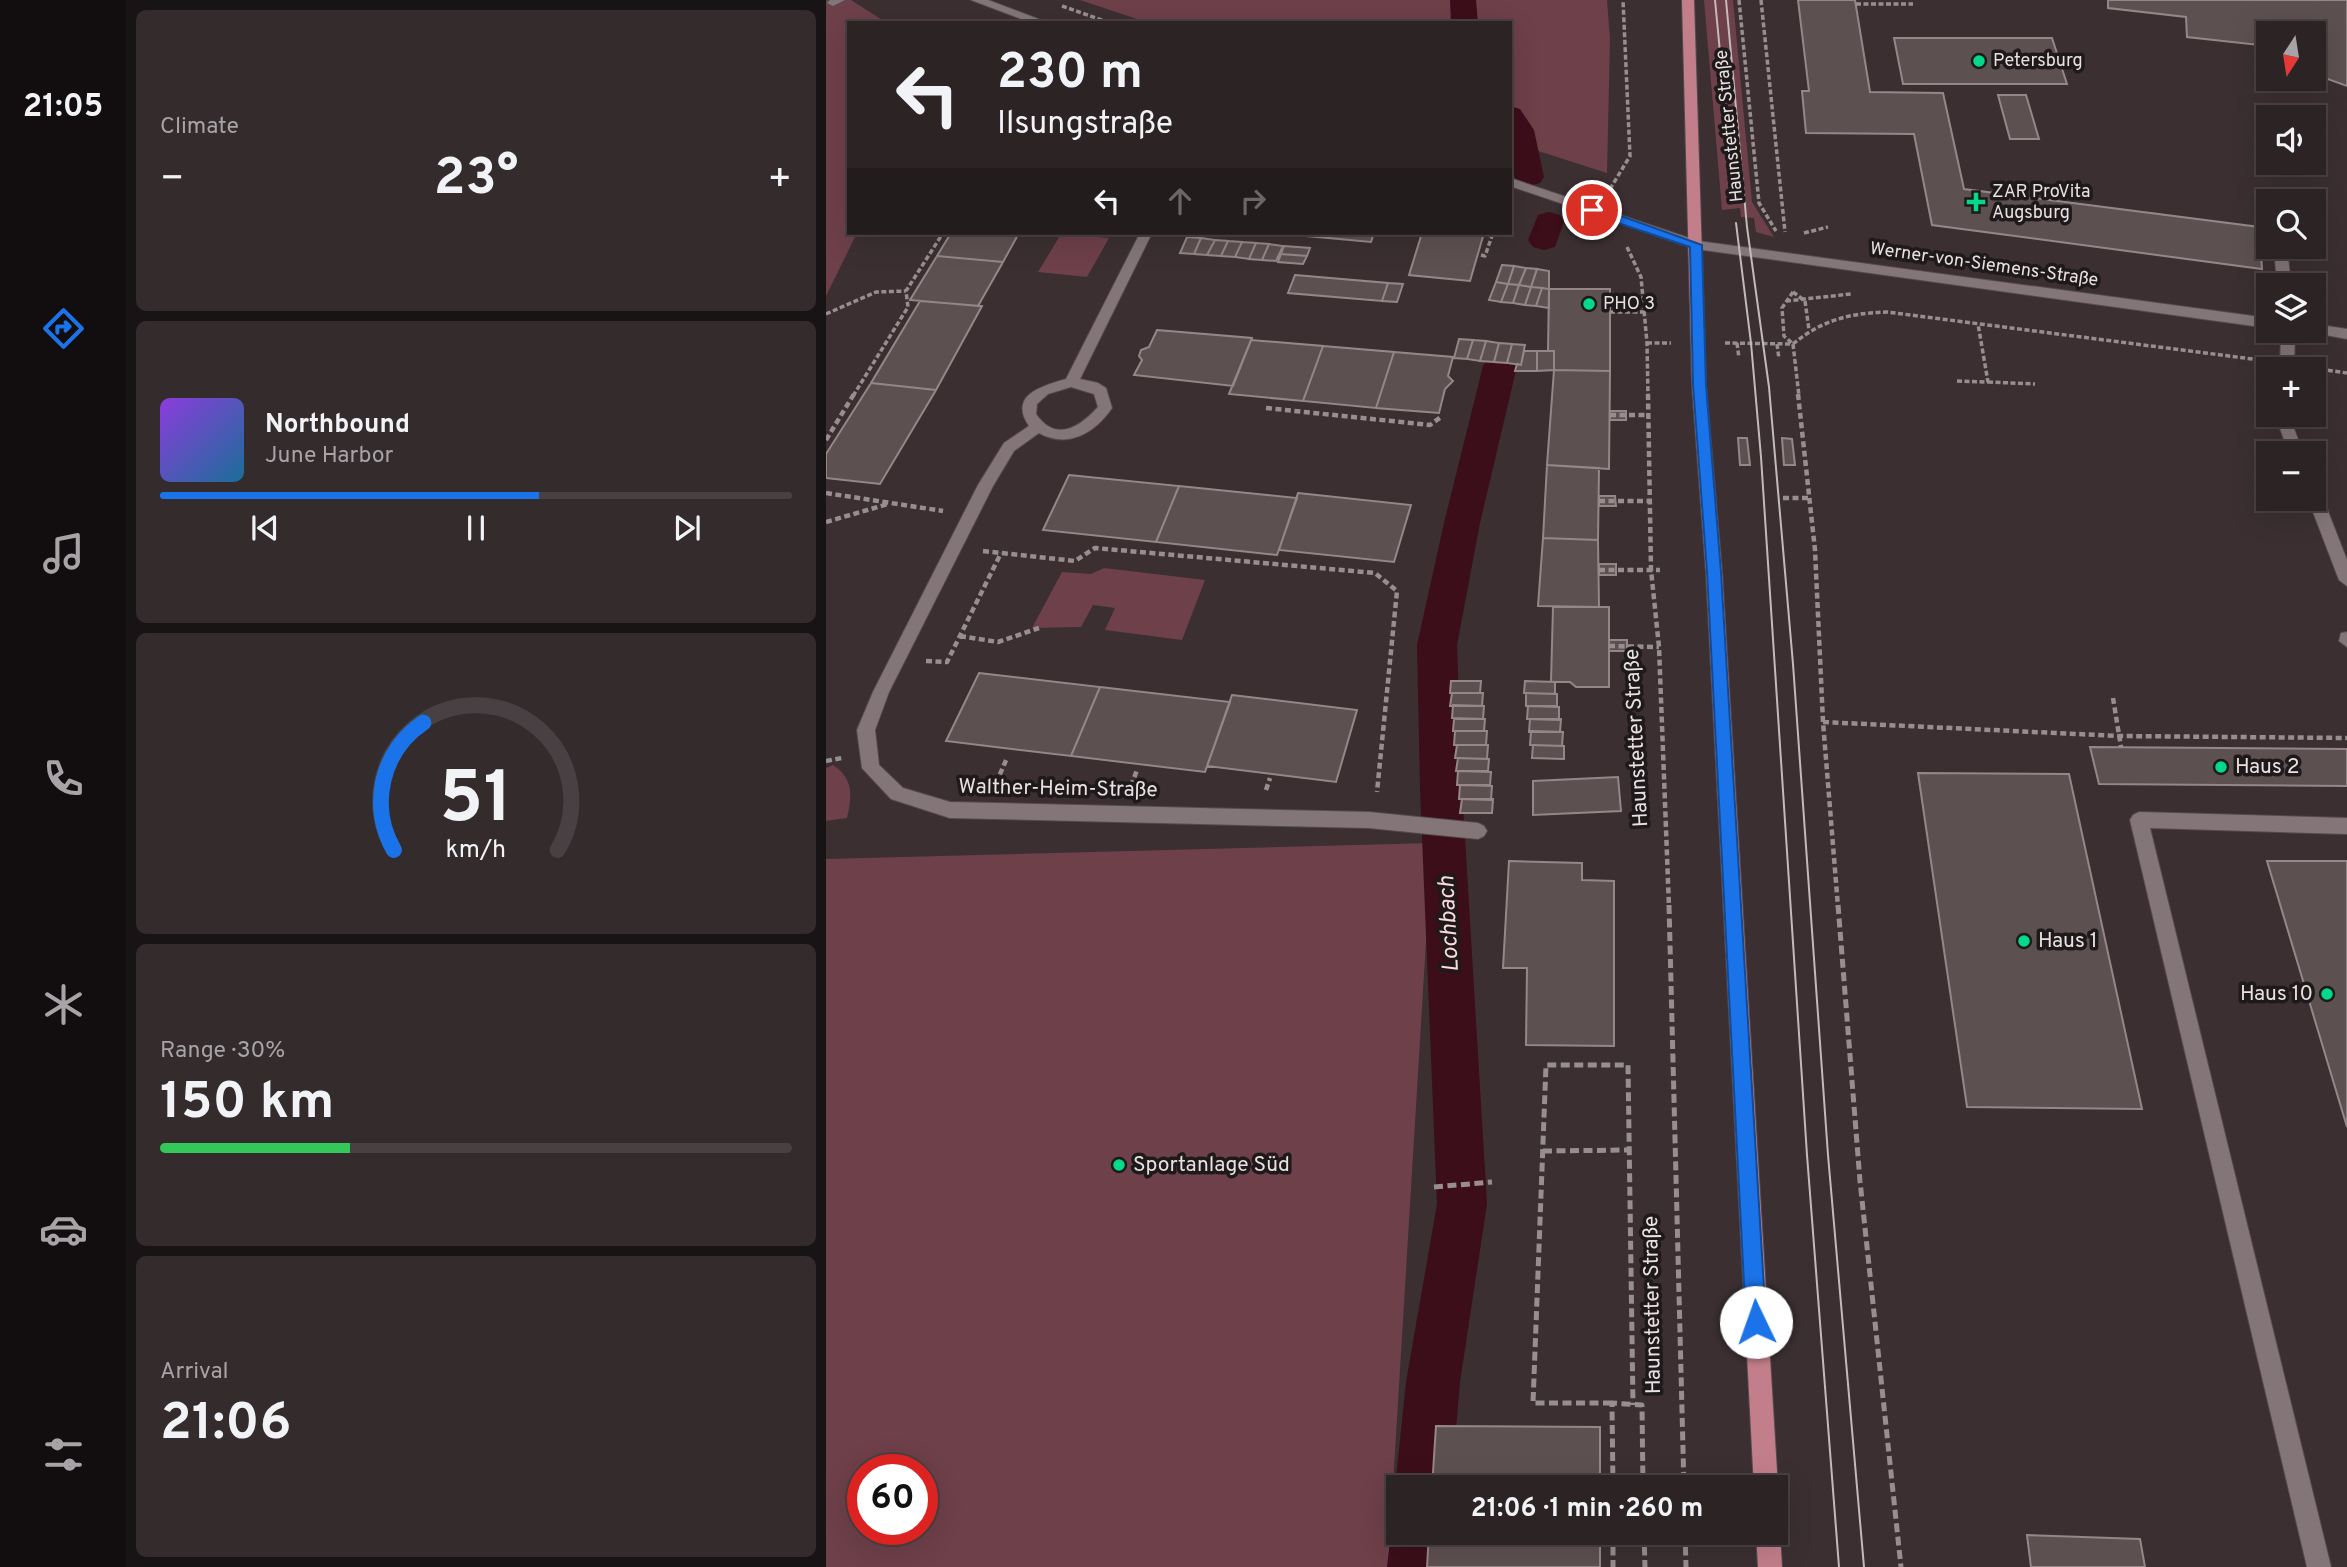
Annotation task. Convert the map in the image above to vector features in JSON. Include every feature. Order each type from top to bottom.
[{"type":"main road","name":"Haunstetter Straße","points":[[1675,0],[1689,42]]},
{"type":"main road","name":"Haunstetter Straße","points":[[1688,0],[1699,385],[1714,572],[1765,1475]]},
{"type":"main road","points":[[1769,1545],[1770,1567]]},
{"type":"street","points":[[977,0],[1038,21]]},
{"type":"street","name":"Werner-von-Siemens-Straße","points":[[1512,183],[1696,245],[2256,321]]},
{"type":"street","points":[[1072,382],[1145,235]]},
{"type":"street","points":[[2326,331],[2347,334]]},
{"type":"street","points":[[1072,382],[1093,386],[1101,391],[1105,408],[1100,417],[1091,424],[1067,434],[1053,434],[1036,428],[1030,421],[1028,412],[1037,396],[1047,389],[1072,382]]},
{"type":"street","name":"Walther-Heim-Straße","points":[[1036,428],[1009,447],[971,515],[898,659],[866,730],[871,768],[897,794],[950,810],[1342,819],[1432,824],[1474,830]]},
{"type":"street","points":[[2320,511],[2347,580]]},
{"type":"street","points":[[2319,1567],[2139,820],[2347,826]]},
{"type":"path","name":"Haunstetter Straße","points":[[1623,0],[1630,156],[1608,193],[1641,277],[1645,312],[1648,501],[1651,570],[1659,647],[1667,827],[1684,1475]]},
{"type":"path","name":"Haunstetter Straße","points":[[1739,0],[1759,202],[1775,231],[1786,236],[1761,0]]},
{"type":"path","points":[[1856,4],[1913,4]]},
{"type":"path","points":[[1059,5],[1105,21]]},
{"type":"path","points":[[826,440],[908,307],[906,292],[942,235]]},
{"type":"path","points":[[1481,255],[1485,256],[1492,235]]},
{"type":"path","points":[[826,314],[876,292],[906,292]]},
{"type":"path","points":[[1809,330],[1805,301],[1793,292],[1782,308],[1784,336],[1793,344],[1810,498],[1823,722],[1860,1181],[1901,1567]]},
{"type":"path","points":[[1610,312],[1645,312]]},
{"type":"path","points":[[1793,344],[1809,330],[1829,319],[1858,312],[1887,312],[2256,363]]},
{"type":"path","points":[[1978,324],[1988,382]]},
{"type":"path","points":[[1737,343],[1739,359]]},
{"type":"path","points":[[1777,344],[1779,359]]},
{"type":"path","points":[[1957,381],[2035,384]]},
{"type":"path","points":[[1266,408],[1430,425],[1441,417]]},
{"type":"path","points":[[1611,415],[1648,415]]},
{"type":"path","points":[[826,493],[971,515]]},
{"type":"path","points":[[1783,498],[1810,498]]},
{"type":"path","points":[[1599,501],[1648,501]]},
{"type":"path","points":[[826,522],[892,503]]},
{"type":"path","points":[[898,659],[947,662],[1001,553],[1075,561],[1095,548],[1375,573],[1397,591],[1376,797]]},
{"type":"path","points":[[1599,570],[1660,570]]},
{"type":"path","points":[[960,636],[998,642],[1039,628]]},
{"type":"path","points":[[1609,646],[1659,647]]},
{"type":"path","points":[[2113,698],[2122,747]]},
{"type":"path","points":[[1823,722],[2119,736],[2347,738]]},
{"type":"path","points":[[1633,1405],[1628,1065],[1546,1065],[1533,1403],[1612,1404],[1633,1405],[1642,1405],[1643,1475]]},
{"type":"path","points":[[1543,1151],[1630,1150]]},
{"type":"path","points":[[1434,1187],[1489,1182]]},
{"type":"path","points":[[1612,1404],[1613,1475]]},
{"type":"path","points":[[1613,1545],[1613,1567]]},
{"type":"path","points":[[1644,1545],[1645,1567]]},
{"type":"path","points":[[1685,1545],[1686,1567]]},
{"type":"shaded area","points":[[826,0],[851,0],[884,21],[847,21],[847,235],[856,235],[826,296]]},
{"type":"shaded area","points":[[1080,0],[1607,0],[1610,39],[1607,173],[1512,143],[1512,21],[1143,21]]},
{"type":"shaded area","points":[[1704,0],[1733,0],[1752,202],[1774,237],[1756,232],[1754,218],[1741,217],[1740,208],[1722,210]]},
{"type":"shaded area","points":[[1060,235],[1109,238],[1087,277],[1038,272]]},
{"type":"shaded area","points":[[1104,568],[1205,580],[1182,640],[1105,630],[1115,608],[1093,605],[1081,627],[1032,628],[1062,572],[1091,574]]},
{"type":"shaded area","points":[[833,765],[848,782],[850,802],[847,818],[826,821],[826,768]]},
{"type":"shaded area","name":"Sportanlage Süd","points":[[1432,843],[1394,1475],[1386,1475],[1388,1567],[826,1567],[826,859]]},
{"type":"shaded area","points":[[1445,866],[1459,1133],[1447,1115],[1447,1054],[1434,1023],[1437,998],[1435,919],[1440,881]]},
{"type":"building","points":[[1798,0],[1855,0],[1870,92],[1943,93],[1964,189],[2256,227],[2256,259],[2261,259],[2262,269],[1932,225],[1914,134],[1806,133],[1802,91],[1809,91]]},
{"type":"building","points":[[2108,0],[2347,0],[2347,86],[2326,78],[2326,21],[2256,21],[2256,45],[2187,37],[2186,17],[2108,8]]},
{"type":"building","name":"Petersburg","points":[[1894,38],[2052,38],[2067,84],[1903,84]]},
{"type":"building","points":[[1998,95],[2026,95],[2039,139],[2010,139]]},
{"type":"building","points":[[950,235],[1018,235],[1003,262],[937,256]]},
{"type":"building","points":[[1307,235],[1373,235],[1371,242]]},
{"type":"building","points":[[1421,235],[1483,235],[1470,281],[1409,275]]},
{"type":"building","points":[[1187,237],[1201,238],[1194,254],[1180,253]]},
{"type":"building","points":[[1201,238],[1215,240],[1207,255],[1194,254]]},
{"type":"building","points":[[1215,240],[1228,241],[1221,256],[1207,255]]},
{"type":"building","points":[[1228,241],[1242,242],[1235,257],[1221,256]]},
{"type":"building","points":[[1242,242],[1256,243],[1249,259],[1235,257]]},
{"type":"building","points":[[1256,243],[1269,244],[1262,260],[1249,259]]},
{"type":"building","points":[[1269,244],[1283,246],[1276,261],[1262,260]]},
{"type":"building","points":[[1284,246],[1310,248],[1307,256],[1281,254]]},
{"type":"building","points":[[1281,254],[1307,256],[1303,264],[1278,262]]},
{"type":"building","points":[[937,256],[1003,262],[978,306],[910,300]]},
{"type":"building","points":[[1502,265],[1514,266],[1508,284],[1496,282]]},
{"type":"building","points":[[1514,266],[1526,268],[1519,285],[1508,284]]},
{"type":"building","points":[[1526,268],[1537,269],[1531,287],[1519,285]]},
{"type":"building","points":[[1537,269],[1549,271],[1549,289],[1531,287]]},
{"type":"building","points":[[1295,275],[1388,283],[1382,301],[1288,293]]},
{"type":"building","points":[[1496,282],[1508,284],[1501,302],[1489,300]]},
{"type":"building","points":[[1388,283],[1403,284],[1397,302],[1382,301]]},
{"type":"building","points":[[1508,284],[1519,285],[1513,303],[1501,302]]},
{"type":"building","points":[[1519,285],[1531,287],[1525,305],[1513,303]]},
{"type":"building","points":[[1531,287],[1542,288],[1536,306],[1525,305]]},
{"type":"building","points":[[1542,288],[1549,289],[1549,308],[1536,306]]},
{"type":"building","points":[[1549,289],[1610,289],[1610,371],[1554,370],[1554,351],[1548,351]]},
{"type":"building","points":[[920,301],[982,306],[936,390],[871,383]]},
{"type":"building","points":[[1157,330],[1252,338],[1233,386],[1134,375],[1142,360],[1139,356],[1141,350],[1149,347]]},
{"type":"building","points":[[1459,339],[1473,340],[1467,359],[1454,358]]},
{"type":"building","points":[[1251,340],[1323,346],[1303,401],[1229,394]]},
{"type":"building","points":[[1473,340],[1486,341],[1480,361],[1467,359]]},
{"type":"building","points":[[1486,341],[1499,343],[1494,362],[1480,361]]},
{"type":"building","points":[[1499,343],[1512,344],[1507,363],[1494,362]]},
{"type":"building","points":[[1512,344],[1525,345],[1521,365],[1507,363]]},
{"type":"building","points":[[1323,346],[1394,352],[1376,408],[1303,401]]},
{"type":"building","points":[[1524,351],[1537,351],[1537,371],[1515,371],[1517,364],[1521,365]]},
{"type":"building","points":[[1537,351],[1554,351],[1554,370],[1537,371]]},
{"type":"building","points":[[1394,352],[1453,357],[1448,376],[1453,381],[1445,389],[1439,413],[1376,408]]},
{"type":"building","points":[[1554,370],[1610,371],[1609,469],[1547,465]]},
{"type":"building","points":[[871,383],[936,390],[880,484],[826,478],[826,454]]},
{"type":"building","points":[[1610,411],[1626,411],[1626,420],[1610,420]]},
{"type":"building","points":[[1738,438],[1747,438],[1750,465],[1740,465]]},
{"type":"building","points":[[1782,438],[1792,439],[1795,465],[1784,465]]},
{"type":"building","points":[[1547,465],[1599,468],[1598,540],[1543,538]]},
{"type":"building","points":[[1069,475],[1179,486],[1156,542],[1043,530]]},
{"type":"building","points":[[1179,486],[1297,498],[1277,555],[1156,542]]},
{"type":"building","points":[[1298,493],[1411,505],[1394,562],[1279,550]]},
{"type":"building","points":[[1599,496],[1615,496],[1616,506],[1599,506]]},
{"type":"building","points":[[1543,538],[1598,540],[1599,607],[1538,606]]},
{"type":"building","points":[[1599,564],[1616,564],[1616,575],[1599,575]]},
{"type":"building","points":[[1553,607],[1609,607],[1609,687],[1576,687],[1570,682],[1551,682]]},
{"type":"building","points":[[1609,640],[1627,640],[1627,651],[1609,651]]},
{"type":"building","points":[[979,673],[1100,687],[1071,756],[946,741]]},
{"type":"building","points":[[1451,681],[1481,681],[1480,693],[1450,693]]},
{"type":"building","points":[[1525,681],[1555,682],[1555,694],[1524,693]]},
{"type":"building","points":[[1100,687],[1230,702],[1205,772],[1071,756]]},
{"type":"building","points":[[1452,693],[1483,693],[1482,706],[1450,706]]},
{"type":"building","points":[[1526,693],[1557,694],[1557,706],[1526,706]]},
{"type":"building","points":[[1232,695],[1357,710],[1336,782],[1207,766]]},
{"type":"building","points":[[1453,705],[1484,706],[1483,719],[1452,718]]},
{"type":"building","points":[[1528,706],[1559,707],[1559,720],[1527,719]]},
{"type":"building","points":[[1454,719],[1485,719],[1484,731],[1453,731]]},
{"type":"building","points":[[1530,719],[1561,719],[1560,732],[1529,732]]},
{"type":"building","points":[[1455,731],[1487,731],[1486,745],[1454,745]]},
{"type":"building","points":[[1531,731],[1563,732],[1562,746],[1530,745]]},
{"type":"building","points":[[1457,745],[1488,745],[1487,759],[1455,758]]},
{"type":"building","points":[[1533,745],[1564,746],[1564,759],[1532,758]]},
{"type":"building","name":"Haus 2","points":[[2090,747],[2347,749],[2347,786],[2099,784]]},
{"type":"building","points":[[1458,758],[1489,759],[1488,771],[1456,771]]},
{"type":"building","points":[[1458,771],[1491,772],[1490,785],[1457,785]]},
{"type":"building","name":"Haus 1","points":[[1918,773],[2069,774],[2142,1109],[1967,1107]]},
{"type":"building","points":[[1618,777],[1621,811],[1533,815],[1533,781]]},
{"type":"building","points":[[1460,785],[1492,786],[1491,800],[1459,799]]},
{"type":"building","points":[[1462,799],[1493,799],[1492,813],[1460,813]]},
{"type":"building","points":[[1509,861],[1582,863],[1582,880],[1614,881],[1614,1046],[1526,1045],[1527,968],[1503,968]]},
{"type":"building","name":"Haus 10","points":[[2267,861],[2347,861],[2347,1127]]},
{"type":"building","points":[[1436,1426],[1600,1427],[1600,1475],[1433,1475]]},
{"type":"building","points":[[2027,1535],[2140,1539],[2145,1567],[2031,1567]]},
{"type":"building","points":[[1428,1545],[1600,1545],[1600,1567],[1427,1567]]},
{"type":"waterway","name":"Lochbach","points":[[1463,0],[1465,21]]},
{"type":"waterway","name":"Lochbach","points":[[1512,118],[1519,130],[1529,177]]},
{"type":"waterway","name":"Lochbach","points":[[1544,240],[1549,222]]},
{"type":"waterway","name":"Lochbach","points":[[1424,1475],[1433,1382],[1462,1204],[1441,788],[1437,645],[1462,523],[1500,366]]},
{"type":"waterway","name":"Lochbach","points":[[1416,1567],[1418,1545]]},
{"type":"tram line","points":[[1715,0],[1734,199]]},
{"type":"tram line","points":[[1726,0],[1747,227],[1769,387],[1793,664],[1828,1155],[1864,1567]]},
{"type":"tram line","points":[[1736,223],[1751,343],[1761,457],[1807,1155],[1839,1567]]},
{"type":"place","name":"Petersburg","points":[[1979,61]]},
{"type":"place","name":"ZAR ProVita Augsburg","points":[[1976,202]]},
{"type":"place","name":"PHO 3","points":[[1589,304]]},
{"type":"place","name":"Haus 2","points":[[2221,767]]},
{"type":"place","name":"Haus 1","points":[[2024,941]]},
{"type":"place","name":"Haus 10","points":[[2327,994]]},
{"type":"place","name":"Sportanlage Süd","points":[[1119,1165]]},
{"type":"route","points":[[1592,210],[1696,245],[1699,385],[1714,572],[1756,1322]]}]
